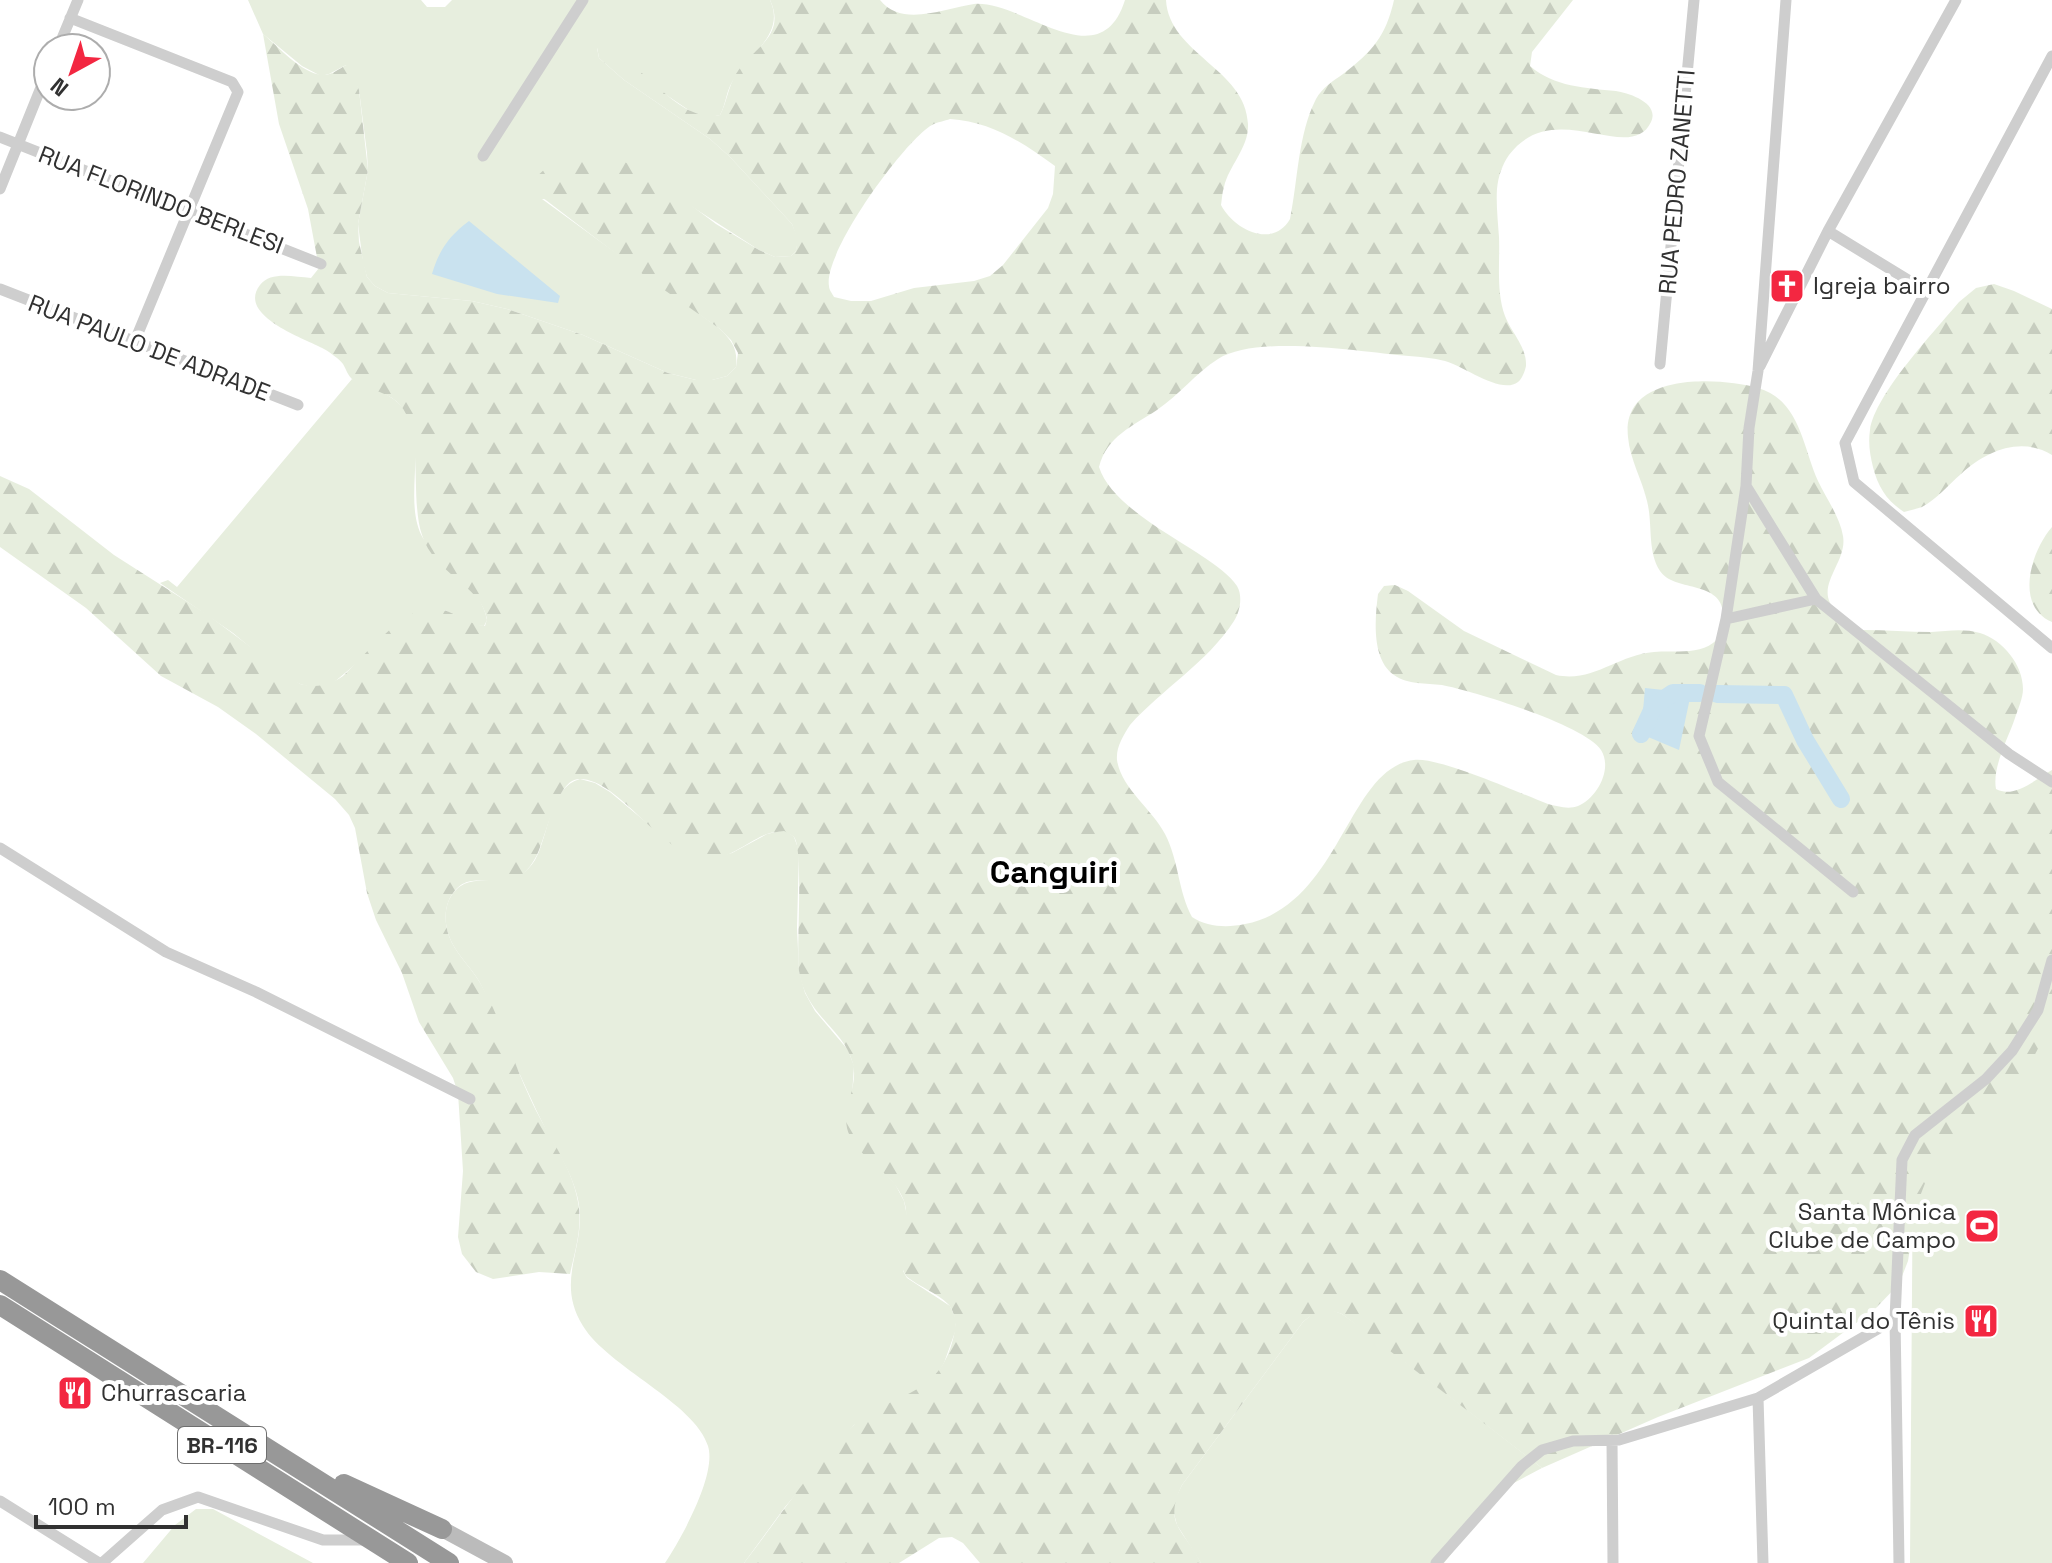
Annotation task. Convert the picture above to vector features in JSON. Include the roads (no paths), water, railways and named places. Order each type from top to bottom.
[{"type":"highway","name":"BR-116","points":[[0,1280],[449,1563]]},
{"type":"highway","name":"BR-116","points":[[0,1305],[408,1563]]},
{"type":"highway","points":[[290,1461],[442,1529]]},
{"type":"street","points":[[64,32],[78,0]]},
{"type":"street","points":[[483,156],[583,0]]},
{"type":"street","name":"RUA PEDRO ZANETTI","points":[[1660,364],[1694,0]]},
{"type":"street","points":[[1786,0],[1758,371],[1749,428],[1746,486],[1726,619],[1699,736],[1718,782],[1853,892]]},
{"type":"street","points":[[1758,371],[1828,231],[1956,0]]},
{"type":"street","points":[[70,18],[232,82],[238,92],[134,343]]},
{"type":"street","points":[[2052,56],[1845,443],[1854,482],[2052,648]]},
{"type":"street","points":[[0,189],[32,108]]},
{"type":"street","name":"RUA FLORINDO BERLESI","points":[[0,137],[321,264]]},
{"type":"street","points":[[1828,231],[1926,291]]},
{"type":"street","name":"RUA PAULO DE ADRADE","points":[[0,289],[298,405]]},
{"type":"street","points":[[1746,486],[1816,599],[2009,754],[2052,782]]},
{"type":"street","points":[[1726,619],[1816,599]]},
{"type":"street","points":[[0,848],[166,952],[256,992],[470,1099]]},
{"type":"street","points":[[1899,1563],[1895,1319],[1902,1160],[1915,1135],[1986,1079],[2012,1051],[2038,1010],[2052,960]]},
{"type":"street","points":[[1436,1563],[1522,1466],[1542,1450],[1573,1441],[1612,1440],[1758,1398],[1895,1319]]},
{"type":"street","points":[[1758,1398],[1763,1563]]},
{"type":"street","points":[[1612,1440],[1613,1563]]},
{"type":"street","points":[[0,1501],[101,1563],[162,1510],[198,1497],[323,1540],[372,1539]]},
{"type":"street","points":[[442,1529],[505,1563]]},
{"type":"water","points":[[469,221],[560,296],[558,303],[497,294],[432,274],[446,244]]},
{"type":"water","points":[[1645,688],[1691,693],[1679,750],[1641,734]]},
{"type":"waterway","points":[[1641,734],[1654,706],[1673,693],[1700,693]]},
{"type":"waterway","points":[[1717,694],[1784,695],[1805,740],[1841,799]]},
{"type":"place","name":"Igreja bairro","points":[[1787,286]]},
{"type":"place","name":"Santa Mônica Clube de Campo","points":[[1982,1226]]},
{"type":"place","name":"Quintal do Tênis","points":[[1981,1321]]},
{"type":"place","name":"Churrascaria","points":[[75,1393]]},
{"type":"district","name":"Canguiri","points":[[1054,872]]}]
